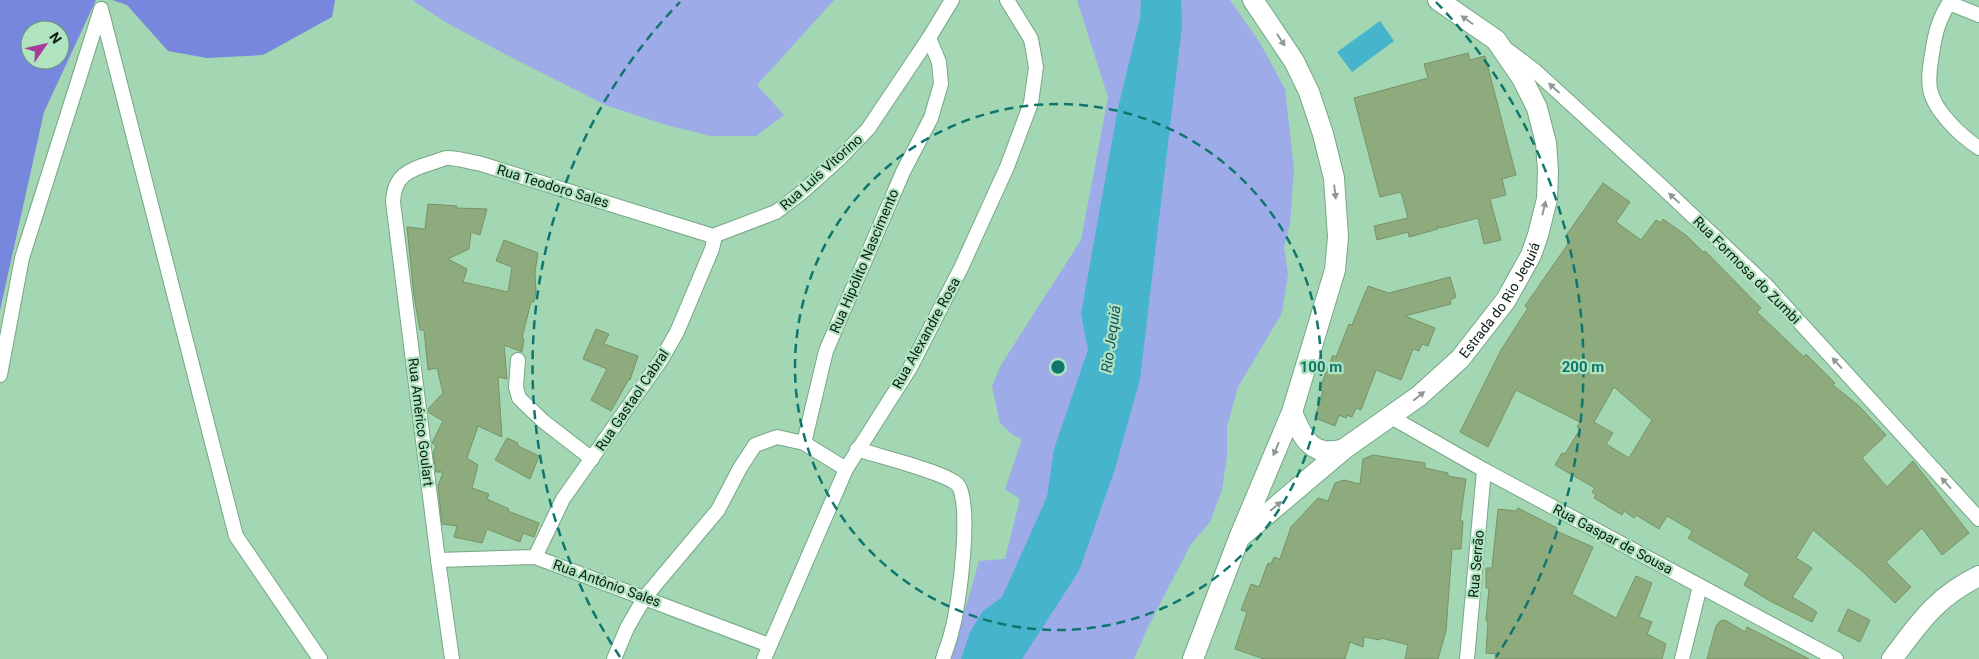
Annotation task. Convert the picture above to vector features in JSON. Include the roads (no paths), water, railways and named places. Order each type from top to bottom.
[{"type":"main road","name":"Estrada do Rio Jequiá","points":[[1193,659],[1239,538],[1292,412],[1335,270],[1338,237],[1337,204],[1334,178],[1324,134],[1309,92],[1294,60],[1254,0]]},
{"type":"main road","name":"Estrada do Rio Jequiá","points":[[1239,538],[1344,449],[1420,396],[1460,358],[1506,300],[1532,255],[1546,199],[1548,170],[1546,143],[1537,108],[1522,78],[1496,40],[1438,0]]},
{"type":"main road","points":[[1292,412],[1301,434],[1309,444],[1322,450],[1337,451],[1344,449]]},
{"type":"main road","points":[[1892,659],[1936,604],[1958,586],[1979,576]]},
{"type":"street","name":"Rua Luis Vitorino","points":[[714,236],[776,212],[801,193],[840,158],[868,129],[952,0]]},
{"type":"street","name":"Rua Alexandre Rosa","points":[[764,659],[846,469],[910,368],[962,268],[1007,167],[1031,103],[1036,67],[1031,38],[1007,0]]},
{"type":"street","points":[[1979,15],[1948,1],[1938,22],[1929,73],[1930,91],[1944,116],[1965,139],[1979,148]]},
{"type":"street","points":[[0,375],[22,258],[101,8],[236,536],[320,659]]},
{"type":"street","name":"Rua Hipólito Nascimento","points":[[804,443],[826,351],[903,172],[931,118],[941,84],[939,62],[929,38]]},
{"type":"street","name":"Rua Formosa do Zumbi","points":[[1496,40],[1534,70],[1765,284],[1979,519]]},
{"type":"street","name":"Rua Teodoro Sales","points":[[396,185],[405,173],[412,169],[447,158],[478,163],[714,236]]},
{"type":"street","name":"Rua Américo Goulart","points":[[396,185],[393,191],[393,202],[452,659]]},
{"type":"street","name":"Rua Gastaol Cabral","points":[[535,557],[563,499],[661,360],[677,332],[712,250],[714,236]]},
{"type":"street","points":[[518,360],[516,388],[519,398],[543,421],[592,458]]},
{"type":"street","name":"Rua Gaspar de Sousa","points":[[1391,417],[1484,470],[1836,659]]},
{"type":"street","points":[[614,659],[627,628],[645,597],[718,510],[740,468],[755,445],[777,437],[804,443],[846,469]]},
{"type":"street","points":[[857,449],[942,476],[957,484],[963,494],[962,572],[953,629],[943,659]]},
{"type":"street","name":"Rua Serrão","points":[[1467,659],[1484,470]]},
{"type":"street","name":"Rua Antônio Sales","points":[[438,560],[535,557],[770,645]]},
{"type":"street","points":[[1682,659],[1700,586]]},
{"type":"water","name":"Rio Jequiá","points":[[1141,0],[1181,0],[1182,26],[1140,379],[1115,469],[1079,571],[1022,659],[961,659],[970,632],[983,611],[1002,597],[1047,497],[1054,449],[1088,350],[1081,314],[1118,108],[1140,18]]},
{"type":"water","points":[[1380,21],[1394,41],[1352,72],[1337,52]]}]
